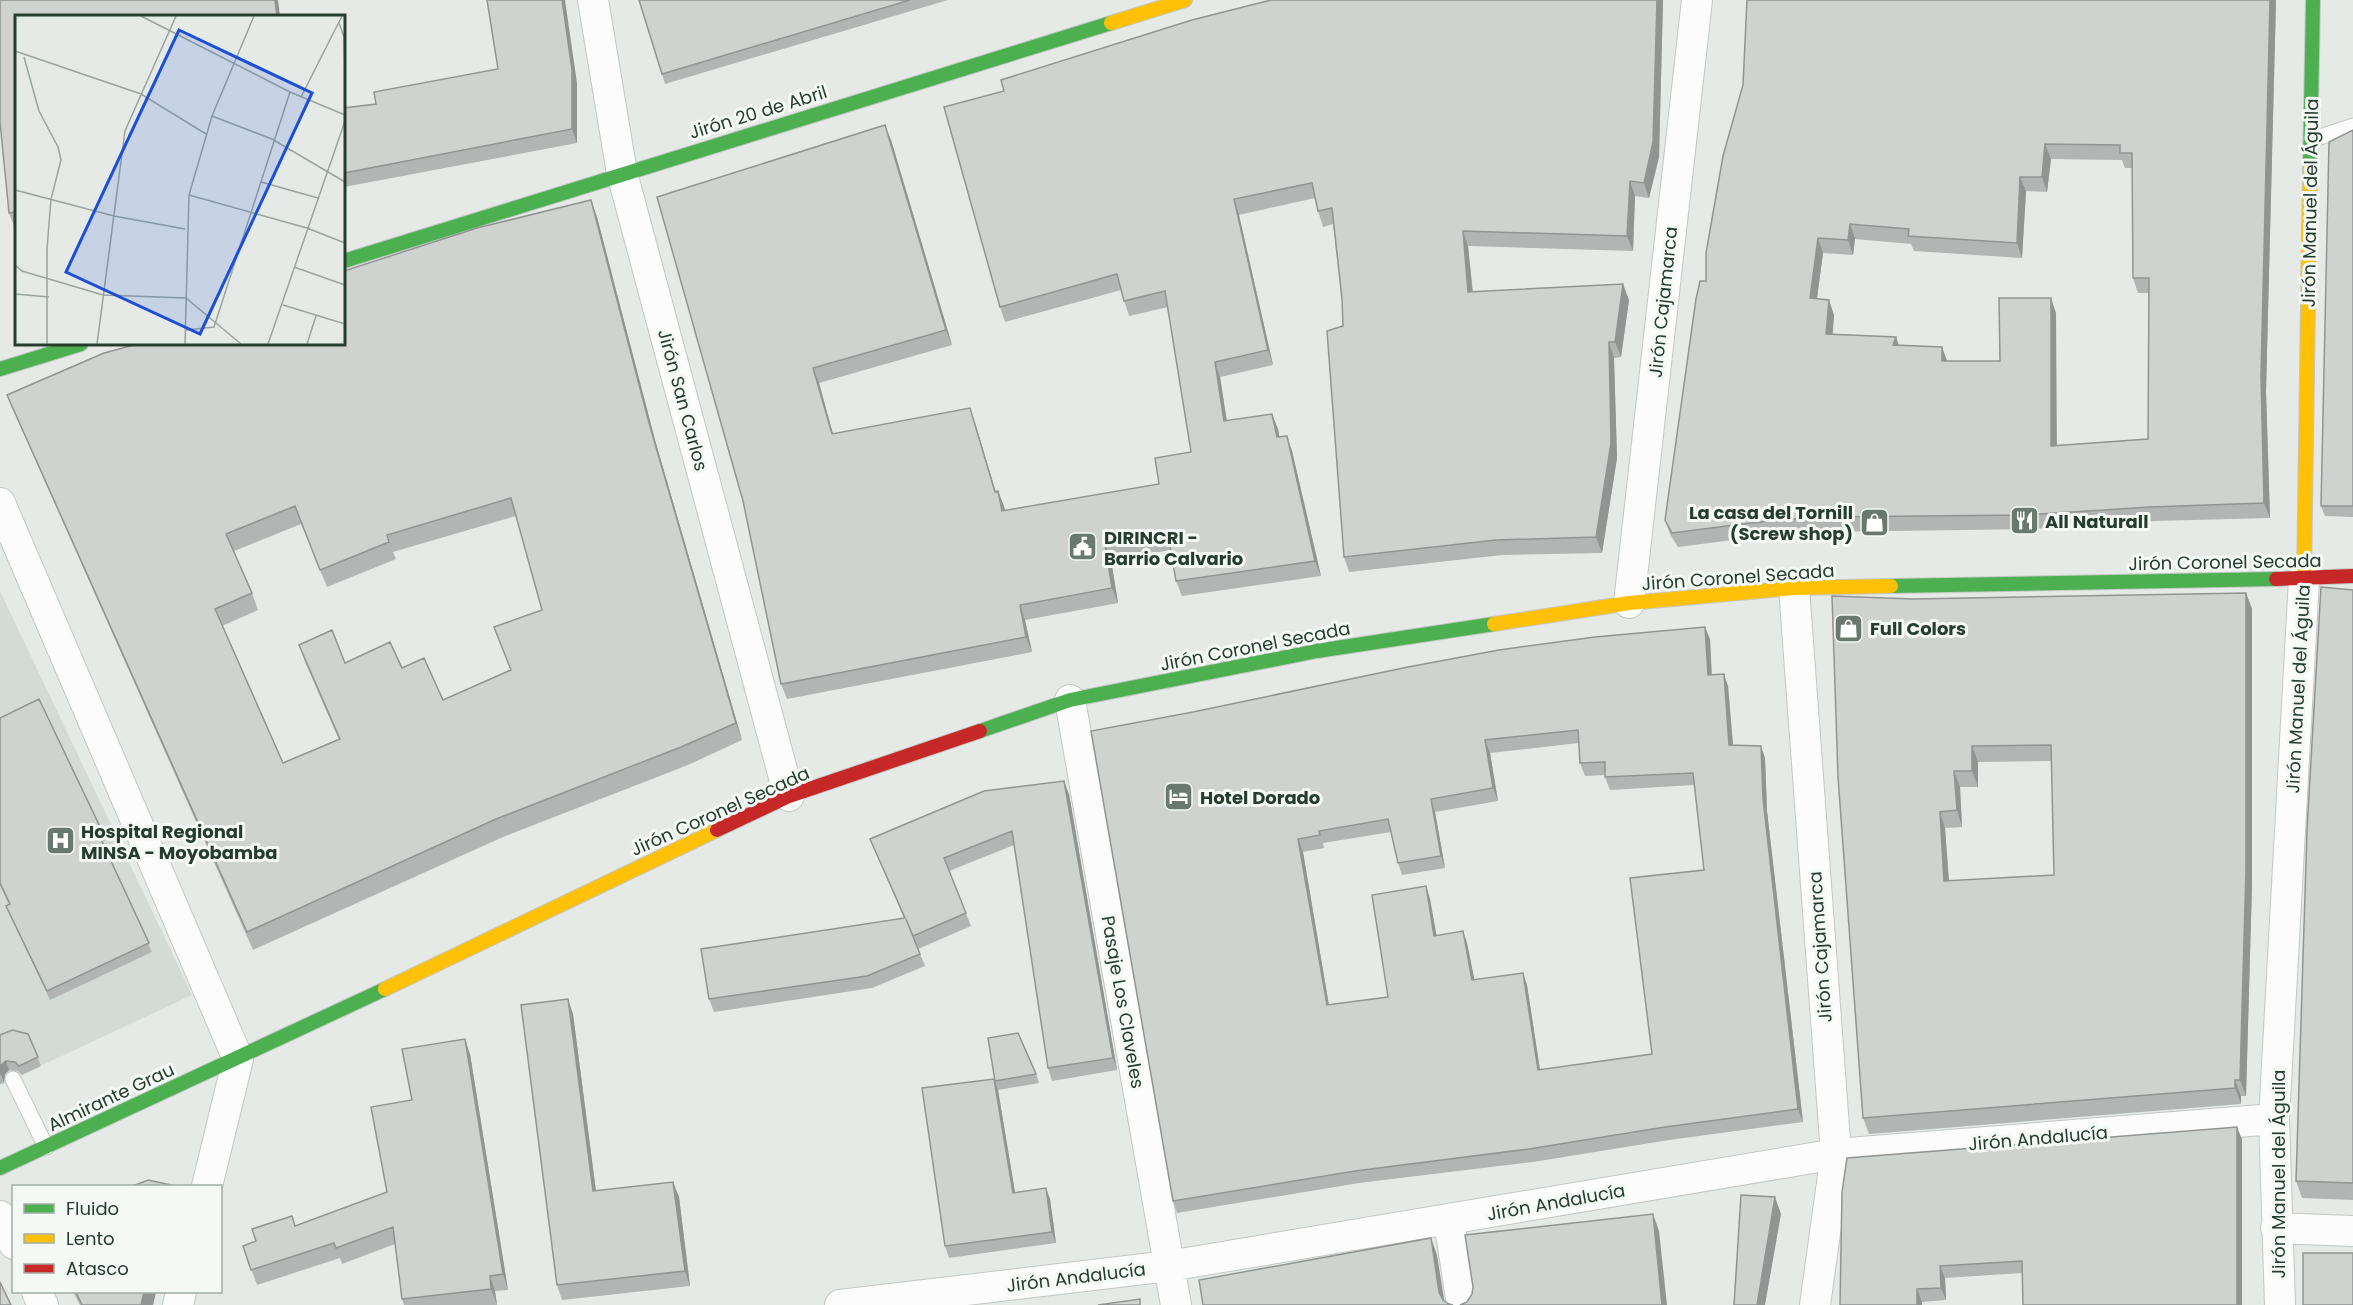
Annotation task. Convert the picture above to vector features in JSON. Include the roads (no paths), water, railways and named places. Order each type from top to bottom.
[{"type":"main road","name":"Jirón 20 de Abril","points":[[345,261],[1185,0]]},
{"type":"main road","name":"Jirón Manuel del Águila","points":[[2304,579],[2313,0]]},
{"type":"main road","points":[[0,369],[78,345]]},
{"type":"main road","name":"Jirón Coronel Secada","points":[[238,1059],[789,796],[1070,700],[1317,651],[1629,603],[1794,588],[2304,579],[2353,576]]},
{"type":"main road","name":"Almirante Grau","points":[[0,1168],[238,1059]]},
{"type":"street","name":"Jirón San Carlos","points":[[593,0],[622,173],[789,796]]},
{"type":"street","name":"Jirón Cajamarca","points":[[1629,603],[1697,0]]},
{"type":"street","points":[[0,503],[238,1059],[207,1185]]},
{"type":"street","name":"Jirón Manuel del Águila","points":[[2280,1305],[2274,1119],[2304,579]]},
{"type":"street","name":"Jirón Cajamarca","points":[[1794,588],[1836,1154],[1815,1305]]},
{"type":"street","name":"Pasaje Los Claveles","points":[[1070,700],[1176,1305]]},
{"type":"street","name":"Jirón Andalucía","points":[[840,1305],[1169,1266],[1449,1221],[1836,1154],[2274,1119]]},
{"type":"street","points":[[0,1216],[12,1240]]},
{"type":"street","points":[[1449,1221],[1462,1305]]},
{"type":"street","points":[[2276,1228],[2353,1231]]},
{"type":"lane","points":[[2311,140],[2353,126]]},
{"type":"lane","points":[[13,1079],[46,1147]]},
{"type":"place","name":"All Naturall","points":[[2024,521]]},
{"type":"place","name":"La casa del Tornill (Screw shop)","points":[[1874,522]]},
{"type":"place","name":"DIRINCRI - Barrio Calvario","points":[[1083,547]]},
{"type":"place","name":"Full Colors","points":[[1849,628]]},
{"type":"place","name":"Hotel Dorado","points":[[1179,797]]},
{"type":"place","name":"Hospital Regional MINSA - Moyobamba","points":[[60,841]]}]
